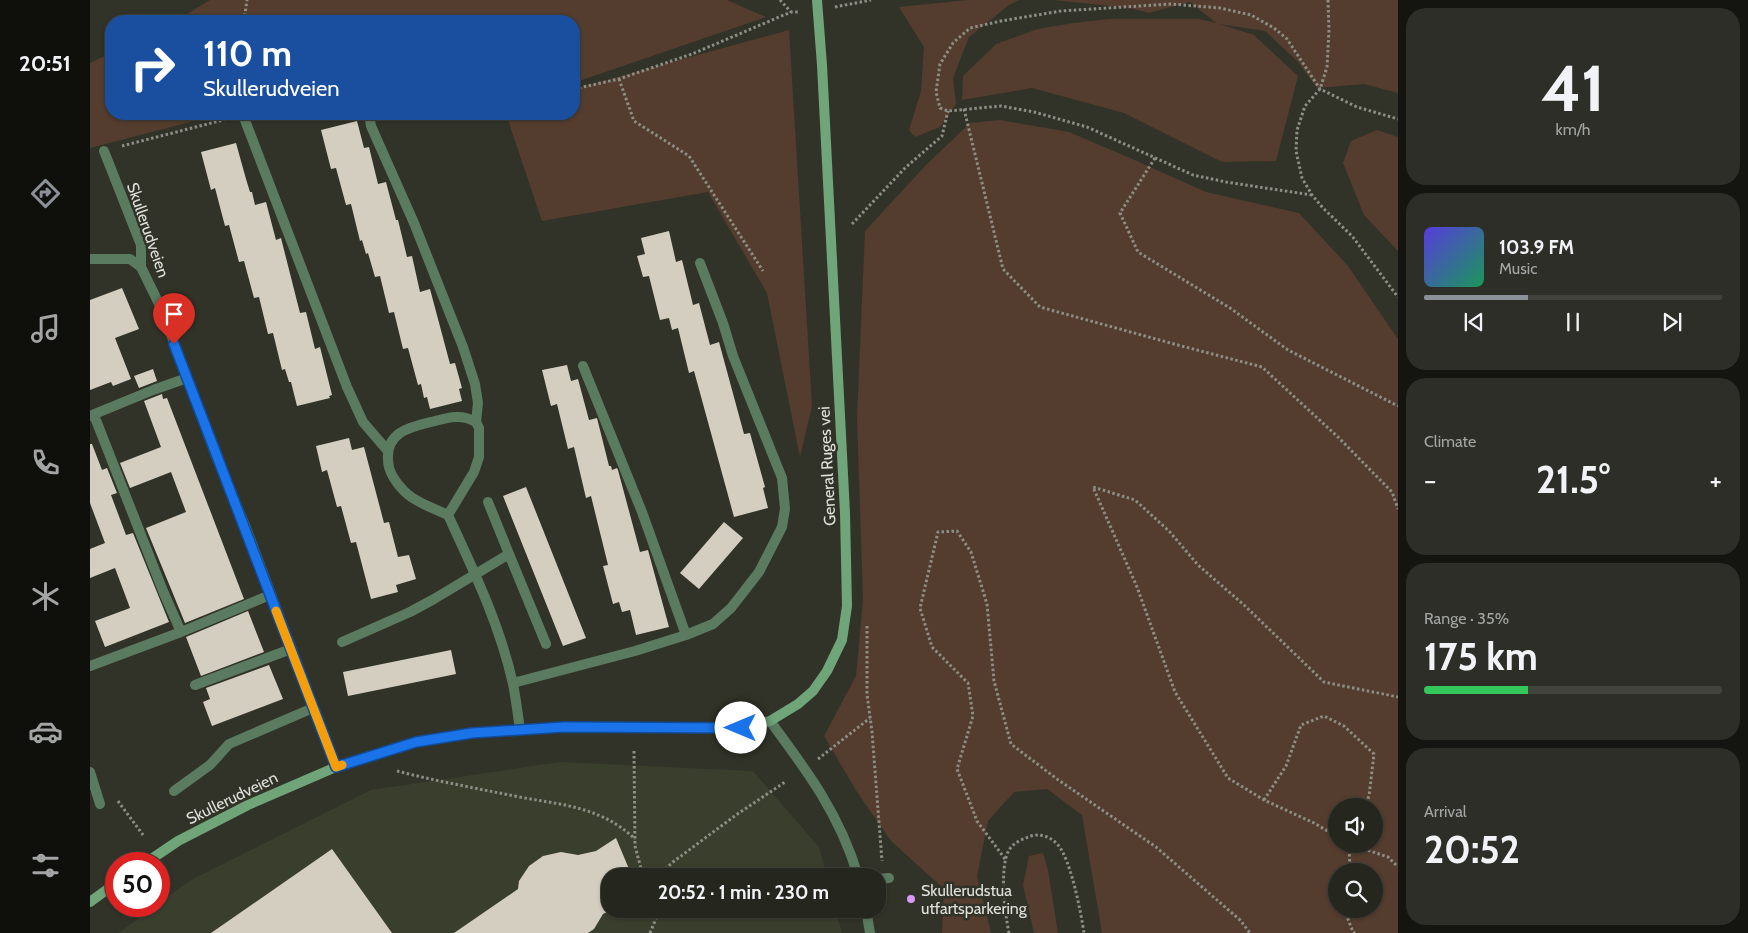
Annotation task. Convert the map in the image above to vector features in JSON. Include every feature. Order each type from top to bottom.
[{"type":"main road","name":"General Ruges vei","points":[[770,721],[798,704],[812,691],[827,671],[842,640],[847,606],[845,513],[817,0]]},
{"type":"main road","name":"Skullerudveien","points":[[163,852],[248,805],[336,767],[416,742],[472,733],[564,727],[741,728],[770,721]]},
{"type":"main road","points":[[90,902],[105,891]]},
{"type":"street","points":[[245,120],[363,422],[387,450]]},
{"type":"street","points":[[370,120],[414,223],[463,347],[475,384],[478,403],[476,422],[479,428],[479,457],[474,472],[448,515]]},
{"type":"street","name":"Skullerudveien","points":[[104,151],[141,245],[142,267],[162,310],[336,767]]},
{"type":"street","points":[[90,259],[130,259],[142,267]]},
{"type":"street","points":[[513,684],[635,651],[686,635],[713,624],[731,608],[759,572],[782,527],[785,509],[782,478],[700,263]]},
{"type":"street","points":[[583,366],[642,512],[686,635]]},
{"type":"street","points":[[180,632],[92,416],[187,378]]},
{"type":"street","points":[[476,422],[468,418],[454,416],[400,432],[391,440],[387,450],[388,466],[395,480],[404,491],[417,501],[448,515],[475,573],[496,628],[513,684],[520,730]]},
{"type":"street","points":[[488,502],[546,644]]},
{"type":"street","points":[[342,642],[410,612],[509,554]]},
{"type":"street","points":[[90,666],[270,595]]},
{"type":"street","points":[[195,685],[291,649]]},
{"type":"street","points":[[174,791],[210,765],[229,744],[313,708]]},
{"type":"street","points":[[770,721],[830,806],[843,833],[855,868]]},
{"type":"street","points":[[90,772],[100,804]]},
{"type":"street","points":[[868,918],[870,933]]},
{"type":"path","points":[[245,15],[247,0]]},
{"type":"path","points":[[780,0],[792,12]]},
{"type":"path","points":[[827,9],[871,0]]},
{"type":"path","points":[[1328,0],[1327,67],[1320,89],[1305,106],[1298,130],[1296,151],[1302,178],[1312,195],[1352,236],[1398,298]]},
{"type":"path","points":[[1312,195],[1193,175],[1087,127],[1034,112],[1001,106],[948,111],[940,108],[936,92],[940,64],[953,43],[970,28],[1001,21],[1091,8],[1171,4],[1220,8],[1251,15],[1274,28],[1287,39],[1320,89],[1357,107],[1398,119]]},
{"type":"path","points":[[580,88],[619,79],[692,54],[792,12],[800,12]]},
{"type":"path","points":[[619,79],[634,122],[689,156],[763,271]]},
{"type":"path","points":[[964,109],[1003,269],[1040,307],[1262,367],[1339,438],[1392,492],[1398,509]]},
{"type":"path","points":[[852,224],[906,167],[942,136],[948,111]]},
{"type":"path","points":[[104,151],[224,120]]},
{"type":"path","points":[[1155,158],[1120,213],[1138,252],[1230,308],[1288,350],[1398,406]]},
{"type":"path","points":[[1328,831],[1264,800],[1228,778],[1175,692],[1137,587],[1093,487],[1135,500],[1169,531],[1198,565],[1244,605],[1324,682],[1398,697]]},
{"type":"path","points":[[1005,859],[977,821],[956,769],[973,716],[968,683],[932,647],[920,608],[938,532],[957,531],[971,552],[987,604],[994,681],[1010,744],[1057,779],[1156,847],[1240,920],[1250,933]]},
{"type":"path","points":[[867,626],[867,694],[882,867]]},
{"type":"path","points":[[1264,800],[1286,766],[1301,725],[1324,716],[1344,726],[1374,754],[1368,798]]},
{"type":"path","points":[[818,759],[870,717]]},
{"type":"path","points":[[634,750],[634,839],[641,868]]},
{"type":"path","points":[[397,772],[595,813],[612,821],[634,839]]},
{"type":"path","points":[[667,868],[736,815],[785,782]]},
{"type":"path","points":[[1009,933],[1004,907],[1005,859],[1016,842],[1038,834],[1048,837],[1059,846],[1073,881],[1084,933]]},
{"type":"path","points":[[1350,863],[1349,844],[1388,857],[1398,867]]},
{"type":"path","points":[[650,933],[656,918]]},
{"type":"path","points":[[1348,918],[1355,933]]},
{"type":"shaded area","points":[[210,0],[727,0],[766,17],[580,81],[580,15],[186,15]]},
{"type":"shaded area","points":[[968,0],[1019,0],[1009,5],[969,37],[953,78],[956,104],[940,127],[915,137],[909,130],[921,91],[924,47],[899,7]]},
{"type":"shaded area","points":[[1053,0],[1398,0],[1398,93],[1364,84],[1317,88],[1298,62],[1265,31],[1219,24],[1254,35],[1298,76],[1276,161],[1222,162],[1124,113],[1032,88],[962,100],[963,76],[996,44],[1038,29],[1109,19],[1199,19],[1216,23],[1190,2],[1149,13],[1129,8]]},
{"type":"shaded area","points":[[789,30],[812,406],[800,457],[767,293],[708,192],[542,221],[508,120],[580,120],[580,87]]},
{"type":"shaded area","points":[[105,56],[105,120],[198,120],[90,148],[90,63]]},
{"type":"shaded area","points":[[1000,120],[1069,132],[1206,192],[1299,213],[1348,266],[1398,339],[1398,933],[1102,933],[1082,815],[1047,789],[1014,792],[988,821],[977,876],[991,933],[942,933],[944,889],[891,841],[857,792],[824,736],[856,676],[863,600],[857,417],[865,231],[926,165],[970,123]]},
{"type":"shaded area","points":[[1377,130],[1398,137],[1398,251],[1364,215],[1343,163],[1351,141]]},
{"type":"shaded area","points":[[560,762],[753,771],[819,847],[825,868],[601,868],[601,918],[838,918],[842,933],[119,933],[140,917],[170,917],[170,895],[191,880],[371,790]]},
{"type":"shaded area","points":[[1043,853],[1048,870],[1058,933],[1034,933],[1023,885],[1029,856]]},
{"type":"building","points":[[357,121],[364,148],[369,147],[378,184],[386,182],[407,257],[412,256],[420,292],[430,289],[450,364],[455,363],[462,388],[459,389],[462,401],[430,409],[427,397],[424,398],[421,384],[418,385],[408,348],[403,349],[394,312],[389,313],[380,276],[375,277],[368,253],[366,254],[362,240],[360,241],[351,204],[346,205],[336,168],[331,169],[321,130]]},
{"type":"building","points":[[236,143],[255,205],[266,202],[276,240],[281,238],[300,313],[306,312],[315,349],[320,347],[332,395],[329,396],[330,398],[297,406],[291,382],[289,382],[285,369],[282,370],[273,333],[268,334],[259,297],[254,298],[244,261],[239,262],[229,225],[225,226],[215,188],[211,190],[201,152]]},
{"type":"building","points":[[669,231],[676,262],[682,260],[693,305],[699,303],[710,345],[719,342],[744,434],[750,433],[765,487],[763,488],[768,508],[734,517],[694,371],[689,373],[678,328],[672,330],[669,318],[660,320],[649,276],[643,277],[637,256],[645,254],[641,238]]},
{"type":"building","points":[[122,288],[139,329],[115,338],[131,379],[113,386],[111,382],[90,390],[90,300]]},
{"type":"building","points":[[567,365],[571,381],[578,379],[589,420],[597,418],[609,466],[611,466],[612,470],[617,468],[618,470],[640,552],[648,550],[669,627],[636,635],[630,610],[622,612],[619,602],[613,604],[603,566],[608,565],[591,496],[586,498],[574,447],[568,449],[557,404],[551,406],[542,370]]},
{"type":"building","points":[[153,369],[157,381],[139,388],[134,376]]},
{"type":"building","points":[[162,394],[163,399],[167,398],[244,599],[185,623],[146,528],[186,512],[171,472],[130,488],[120,463],[161,447],[144,401]]},
{"type":"building","points":[[349,438],[352,450],[364,447],[384,523],[389,522],[398,557],[409,555],[416,579],[396,585],[398,592],[371,599],[356,542],[351,543],[341,506],[337,507],[327,470],[322,472],[316,446]]},
{"type":"building","points":[[90,444],[92,444],[102,470],[107,468],[117,493],[111,495],[126,535],[133,533],[169,622],[105,647],[95,621],[130,608],[115,568],[90,578],[90,549],[105,543],[90,503]]},
{"type":"building","points":[[526,487],[586,638],[563,646],[503,496]]},
{"type":"building","points":[[724,522],[743,538],[699,589],[680,573]]},
{"type":"building","points":[[248,611],[264,652],[201,676],[186,637]]},
{"type":"building","points":[[451,650],[456,674],[348,696],[343,672]]},
{"type":"building","points":[[269,665],[283,699],[212,726],[203,702],[210,699],[206,688]]},
{"type":"building","points":[[616,838],[629,868],[601,868],[601,917],[594,929],[588,933],[454,933],[518,889],[519,881],[529,866],[543,856],[561,852],[578,855],[596,851]]},
{"type":"building","points":[[332,849],[392,933],[211,933]]},
{"type":"slow traffic","points":[[276,611],[336,767],[342,765]]},
{"type":"place","name":"Skullerudstua utfartsparkering","points":[[911,899]]},
{"type":"route","points":[[174,344],[336,767],[416,742],[472,733],[564,727],[741,728]]}]
